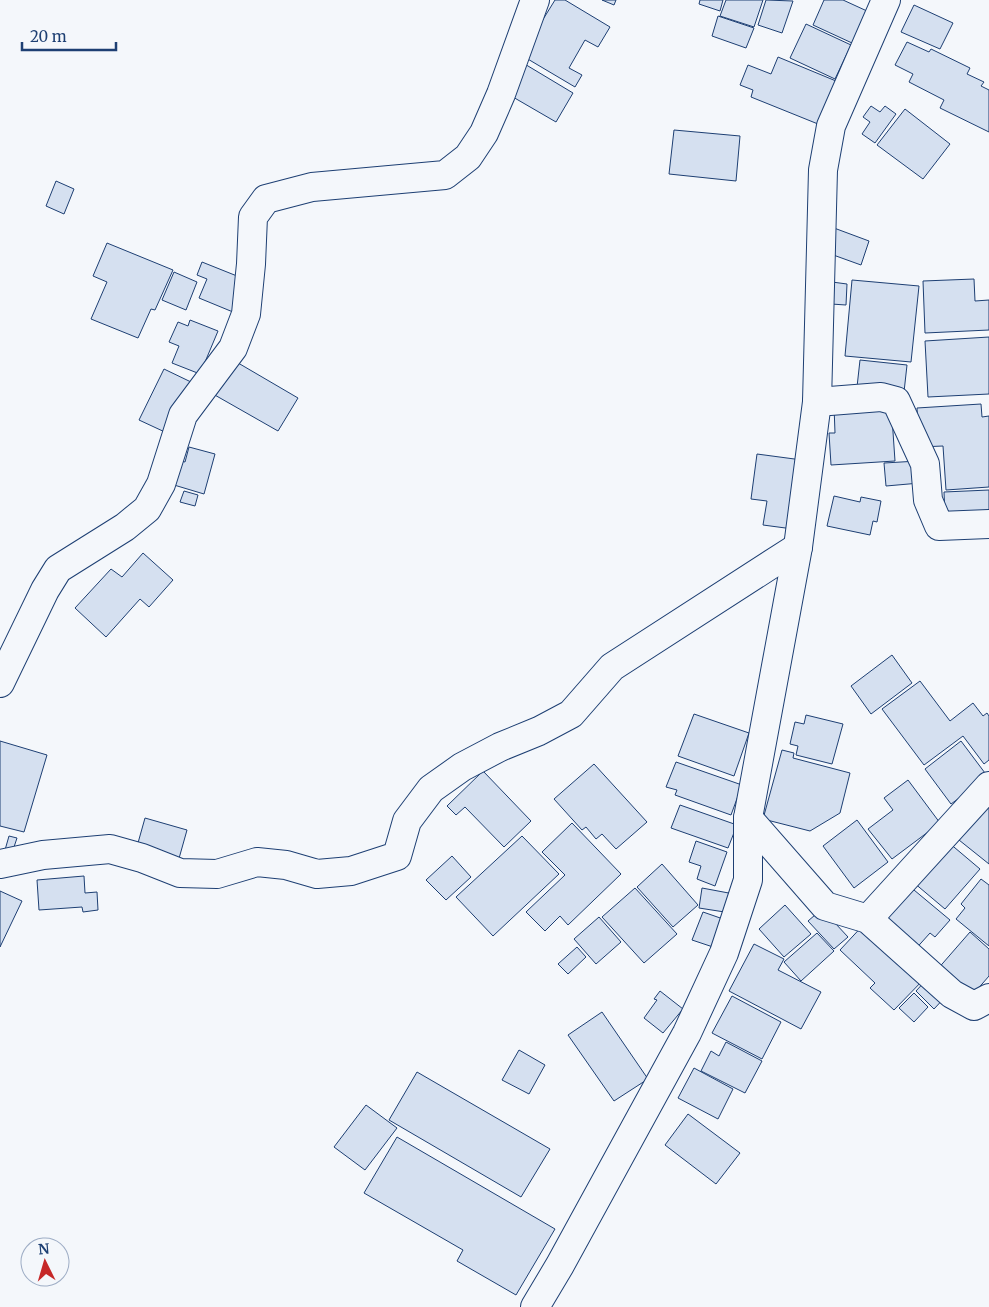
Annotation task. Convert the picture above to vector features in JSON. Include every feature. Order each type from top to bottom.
[{"type":"street","points":[[0,682],[45,590],[58,568],[125,527],[147,509],[161,484],[183,416],[233,348],[246,314],[253,217],[266,199],[312,187],[445,175],[468,157],[484,133],[501,94],[535,0]]},
{"type":"street","points":[[535,1307],[688,1033],[724,953],[748,880],[748,818],[798,547],[817,402],[821,212],[824,162],[831,126],[886,0]]},
{"type":"street","points":[[817,402],[881,397],[896,401],[925,464],[928,500],[939,526],[989,524]]},
{"type":"street","points":[[0,864],[43,855],[110,849],[142,858],[180,873],[216,874],[257,862],[286,865],[317,874],[351,871],[397,856],[407,821],[431,789],[462,767],[571,714],[612,667],[798,547]]},
{"type":"street","points":[[868,919],[989,786]]},
{"type":"street","points":[[748,818],[825,906],[868,919],[952,994],[974,1006],[989,998]]},
{"type":"building","points":[[555,0],[565,0],[610,27],[598,47],[585,40],[569,68],[582,75],[575,87],[521,55]]},
{"type":"building","points":[[602,0],[616,0],[614,5]]},
{"type":"building","points":[[700,0],[723,0],[720,11],[699,4]]},
{"type":"building","points":[[726,0],[763,0],[754,27],[720,16]]},
{"type":"building","points":[[766,0],[793,1],[782,33],[758,25]]},
{"type":"building","points":[[824,0],[843,0],[867,11],[852,43],[813,25]]},
{"type":"building","points":[[914,5],[953,23],[940,49],[901,32]]},
{"type":"building","points":[[718,16],[754,28],[746,48],[712,36]]},
{"type":"building","points":[[806,24],[851,45],[835,79],[790,58]]},
{"type":"building","points":[[907,42],[929,52],[931,49],[970,68],[967,74],[984,82],[981,86],[989,90],[989,132],[940,108],[944,100],[909,82],[913,74],[895,65]]},
{"type":"building","points":[[778,57],[836,81],[818,124],[751,97],[753,90],[740,85],[748,65],[771,74]]},
{"type":"building","points":[[523,63],[573,93],[556,122],[506,93]]},
{"type":"building","points":[[871,106],[880,112],[885,106],[896,114],[875,143],[862,134],[870,122],[863,117]]},
{"type":"building","points":[[905,109],[950,144],[923,179],[877,145]]},
{"type":"building","points":[[674,130],[740,136],[736,181],[669,174]]},
{"type":"building","points":[[56,181],[74,189],[64,214],[46,206]]},
{"type":"building","points":[[834,228],[869,241],[861,265],[825,252]]},
{"type":"building","points":[[107,243],[173,270],[155,310],[151,309],[138,338],[91,319],[107,282],[93,276]]},
{"type":"building","points":[[202,262],[247,280],[233,312],[199,298],[207,279],[197,275]]},
{"type":"building","points":[[174,272],[197,282],[186,310],[162,300]]},
{"type":"building","points":[[974,279],[975,301],[989,300],[989,330],[925,333],[923,281]]},
{"type":"building","points":[[852,280],[919,286],[911,362],[845,356]]},
{"type":"building","points":[[832,282],[847,284],[846,305],[831,304]]},
{"type":"building","points":[[190,320],[218,331],[200,374],[172,363],[179,346],[169,342],[178,322],[188,326]]},
{"type":"building","points":[[989,337],[989,394],[928,397],[925,341]]},
{"type":"building","points":[[233,360],[298,398],[278,431],[213,394]]},
{"type":"building","points":[[860,360],[907,365],[904,392],[857,387]]},
{"type":"building","points":[[164,369],[191,382],[167,433],[139,420]]},
{"type":"building","points":[[891,403],[895,461],[831,465],[829,433],[835,433],[834,406]]},
{"type":"building","points":[[981,404],[982,417],[989,416],[989,487],[946,490],[943,446],[919,447],[917,408]]},
{"type":"building","points":[[189,447],[215,454],[204,494],[174,485],[181,461],[185,462]]},
{"type":"building","points":[[757,454],[802,460],[793,529],[763,525],[767,501],[751,499]]},
{"type":"building","points":[[918,461],[920,483],[886,486],[884,463]]},
{"type":"building","points":[[989,490],[989,517],[945,515],[944,492]]},
{"type":"building","points":[[184,491],[198,495],[195,506],[180,502]]},
{"type":"building","points":[[834,496],[860,502],[861,497],[881,501],[877,522],[873,521],[870,535],[827,526]]},
{"type":"building","points":[[143,553],[173,580],[149,607],[140,599],[106,637],[75,608],[111,569],[122,577]]},
{"type":"building","points":[[892,655],[912,683],[871,714],[851,686]]},
{"type":"building","points":[[920,681],[950,721],[973,703],[983,716],[987,713],[989,716],[989,760],[984,764],[963,736],[924,765],[882,709]]},
{"type":"building","points":[[694,714],[749,733],[734,776],[678,756]]},
{"type":"building","points":[[806,715],[843,724],[832,764],[796,755],[798,746],[790,744],[795,722],[804,724]]},
{"type":"building","points":[[0,741],[47,755],[24,832],[0,826]]},
{"type":"building","points":[[961,741],[988,777],[951,804],[925,769]]},
{"type":"building","points":[[782,750],[794,753],[793,758],[850,773],[840,813],[810,831],[763,819]]},
{"type":"building","points":[[676,762],[742,785],[731,815],[675,795],[677,790],[666,787]]},
{"type":"building","points":[[594,764],[647,822],[616,849],[602,834],[596,839],[586,827],[582,830],[554,799]]},
{"type":"building","points":[[483,771],[531,821],[504,847],[465,807],[456,815],[447,806]]},
{"type":"building","points":[[908,780],[940,823],[892,859],[868,829],[893,810],[884,798]]},
{"type":"building","points":[[989,793],[989,864],[954,836]]},
{"type":"building","points":[[680,805],[737,825],[728,848],[671,828]]},
{"type":"building","points":[[145,818],[187,830],[178,862],[136,850]]},
{"type":"building","points":[[857,820],[888,862],[854,888],[823,846]]},
{"type":"building","points":[[572,823],[621,874],[568,925],[560,916],[545,931],[526,912],[565,875],[542,852]]},
{"type":"building","points":[[9,836],[17,838],[12,853],[5,850]]},
{"type":"building","points":[[522,836],[559,874],[493,936],[456,897]]},
{"type":"building","points":[[696,841],[727,852],[715,886],[697,879],[701,866],[689,862]]},
{"type":"building","points":[[948,842],[980,869],[945,909],[913,882]]},
{"type":"building","points":[[452,856],[471,877],[446,900],[426,880]]},
{"type":"building","points":[[662,864],[698,905],[673,927],[637,887]]},
{"type":"building","points":[[84,876],[85,893],[97,892],[98,910],[83,912],[82,907],[39,910],[37,880]]},
{"type":"building","points":[[981,879],[989,885],[989,946],[956,919],[965,908],[961,904]]},
{"type":"building","points":[[908,885],[950,920],[935,937],[930,933],[912,953],[876,922]]},
{"type":"building","points":[[635,888],[677,934],[644,963],[602,917]]},
{"type":"building","points":[[702,888],[734,894],[731,913],[699,908]]},
{"type":"building","points":[[0,891],[22,901],[0,947]]},
{"type":"building","points":[[785,905],[811,934],[784,957],[759,929]]},
{"type":"building","points":[[822,909],[848,937],[834,949],[808,921]]},
{"type":"building","points":[[703,912],[726,920],[716,948],[692,940]]},
{"type":"building","points":[[599,917],[621,942],[596,964],[574,939]]},
{"type":"building","points":[[867,921],[926,977],[894,1010],[870,988],[875,983],[840,950]]},
{"type":"building","points":[[970,932],[989,949],[989,976],[969,999],[936,971]]},
{"type":"building","points":[[817,933],[834,951],[801,981],[784,962]]},
{"type":"building","points":[[754,944],[784,959],[778,970],[821,992],[801,1029],[729,991]]},
{"type":"building","points":[[577,947],[586,957],[568,974],[558,964]]},
{"type":"building","points":[[928,978],[947,995],[934,1009],[916,991]]},
{"type":"building","points":[[660,991],[683,1009],[663,1033],[644,1018],[657,1000],[654,999]]},
{"type":"building","points":[[914,993],[928,1007],[914,1022],[899,1008]]},
{"type":"building","points":[[732,996],[781,1022],[762,1059],[712,1033]]},
{"type":"building","points":[[602,1012],[648,1079],[614,1101],[568,1035]]},
{"type":"building","points":[[726,1042],[762,1061],[745,1093],[701,1071],[711,1051],[719,1056]]},
{"type":"building","points":[[519,1050],[545,1065],[529,1094],[502,1080]]},
{"type":"building","points":[[694,1068],[733,1089],[718,1119],[678,1098]]},
{"type":"building","points":[[417,1072],[550,1149],[521,1197],[389,1120]]},
{"type":"building","points":[[366,1105],[397,1128],[365,1170],[334,1147]]},
{"type":"building","points":[[688,1114],[740,1153],[716,1184],[665,1145]]},
{"type":"building","points":[[397,1137],[555,1229],[516,1295],[457,1261],[463,1250],[364,1193]]}]
